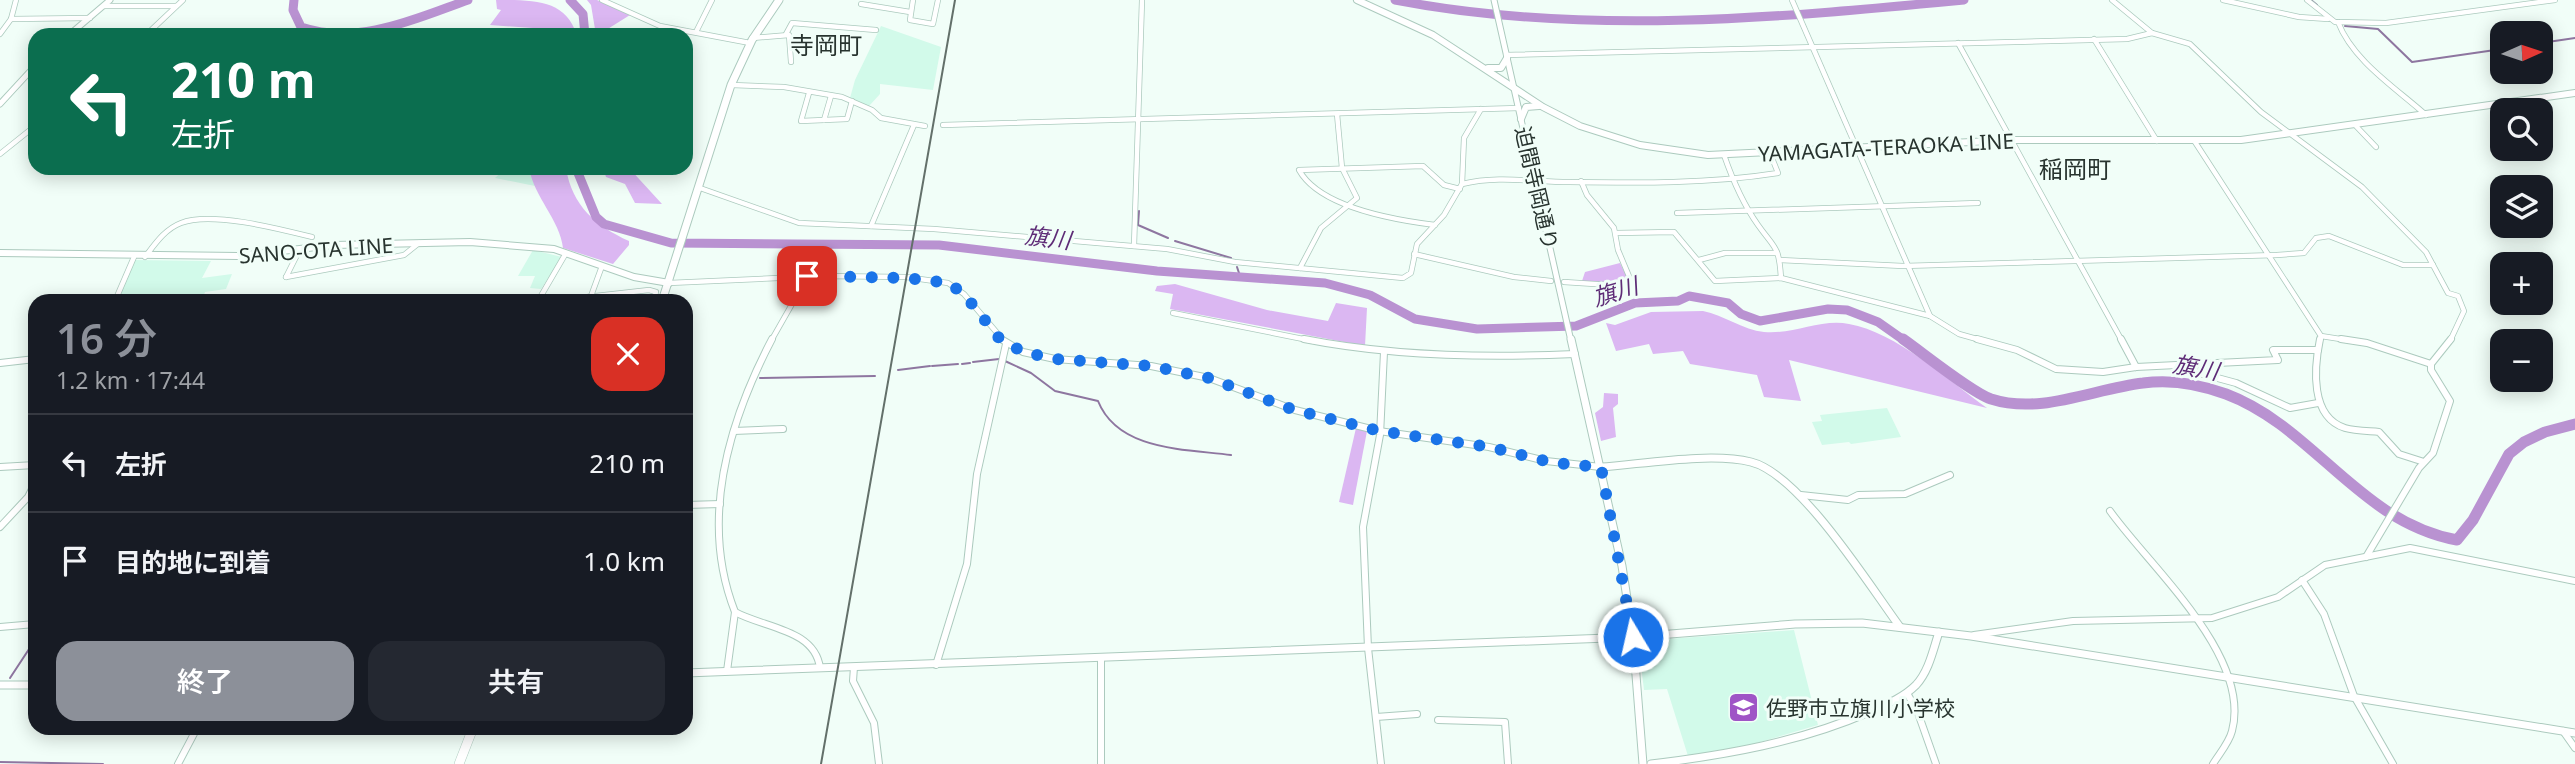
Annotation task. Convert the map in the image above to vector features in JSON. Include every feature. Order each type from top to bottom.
[{"type":"main road","points":[[664,294],[690,224],[732,85],[751,40],[779,0]]},
{"type":"main road","name":"YAMAGATA-TERAOKA LINE","points":[[1357,0],[1416,26],[1543,107],[1580,126],[1619,140],[1664,150],[1724,155],[2012,140],[2195,142],[2294,135],[2575,93]]},
{"type":"main road","points":[[1483,67],[1501,68],[1507,57]]},
{"type":"main road","points":[[1521,119],[1526,107],[1543,107]]},
{"type":"main road","name":"SANO-OTA LINE","points":[[0,253],[134,257],[255,256],[334,245],[419,243],[535,246],[566,253],[643,280],[670,280]]},
{"type":"main road","points":[[459,764],[470,735]]},
{"type":"street","points":[[0,34],[10,19],[16,0]]},
{"type":"street","points":[[78,28],[110,0]]},
{"type":"street","points":[[153,28],[183,0]]},
{"type":"street","points":[[602,0],[651,23],[676,28]]},
{"type":"street","points":[[696,32],[712,0]]},
{"type":"street","points":[[913,0],[910,20],[933,24]]},
{"type":"street","points":[[931,32],[938,0]]},
{"type":"street","points":[[1133,246],[1142,0]]},
{"type":"street","name":"迫間寺岡通り","points":[[1494,0],[1601,467],[1633,637],[1643,764]]},
{"type":"street","points":[[2112,0],[2152,33],[2190,44],[2253,105],[2384,208],[2419,244],[2448,293],[2458,296],[2464,312],[2447,348],[2431,364],[2431,370],[2450,401],[2433,453],[2424,462],[2386,519],[2366,557]]},
{"type":"street","points":[[2307,0],[2328,19]]},
{"type":"street","points":[[2223,1],[2338,22],[2396,23],[2555,0]]},
{"type":"street","points":[[1793,3],[1930,316]]},
{"type":"street","points":[[862,4],[880,10],[890,7],[910,12]]},
{"type":"street","points":[[103,6],[176,6]]},
{"type":"street","points":[[10,19],[90,18]]},
{"type":"street","points":[[2338,22],[2340,30],[2354,48],[2426,115]]},
{"type":"street","points":[[786,34],[790,23],[876,30]]},
{"type":"street","points":[[693,31],[751,40],[786,34]]},
{"type":"street","points":[[1507,57],[2094,40],[2130,38],[2152,33]]},
{"type":"street","points":[[786,34],[789,36],[791,62]]},
{"type":"street","points":[[2094,40],[2157,141]]},
{"type":"street","points":[[1958,43],[2136,367]]},
{"type":"street","points":[[0,104],[28,74]]},
{"type":"street","points":[[732,85],[784,88],[831,96],[852,101],[881,118],[925,126]]},
{"type":"street","points":[[809,93],[801,121],[847,119],[852,101]]},
{"type":"street","points":[[824,120],[831,96]]},
{"type":"street","points":[[943,125],[1519,108]]},
{"type":"street","points":[[700,188],[786,221],[1133,246],[1300,268],[1403,278],[1411,273],[1420,239],[1435,225],[1461,187],[1464,138],[1480,109]]},
{"type":"street","points":[[1300,268],[1321,228],[1357,196],[1342,168],[1337,114]]},
{"type":"street","points":[[871,226],[914,125]]},
{"type":"street","points":[[2356,126],[2376,147]]},
{"type":"street","points":[[0,154],[28,132]]},
{"type":"street","points":[[2195,142],[2321,336],[2318,350],[2318,403],[2335,425],[2379,432],[2399,454],[2424,462]]},
{"type":"street","points":[[1435,225],[1394,218],[1350,205],[1308,186],[1302,181],[1299,170],[1423,166],[1444,185],[1461,187],[1535,179],[1666,184],[1734,181],[1778,173],[1770,153]]},
{"type":"street","points":[[1724,155],[1750,211],[1761,229],[1773,240],[1780,260],[1781,278]]},
{"type":"street","points":[[1564,282],[1610,285],[1632,281],[1618,250],[1616,233],[1587,195],[1581,181]]},
{"type":"street","points":[[1676,214],[1979,203]]},
{"type":"street","points":[[145,257],[159,236],[193,218],[279,228],[312,237]]},
{"type":"street","points":[[1616,233],[1674,232],[1680,235],[1686,249],[1699,260],[1715,281],[1781,278],[1888,303],[1930,316],[1959,334],[2017,350],[2056,369],[2103,372],[2136,367],[2278,360],[2273,351],[2318,350]]},
{"type":"street","points":[[1780,260],[1908,266],[2268,255],[2304,253],[2316,238],[2329,236],[2403,265],[2433,265]]},
{"type":"street","points":[[300,249],[286,277],[404,255],[419,243]]},
{"type":"street","points":[[542,294],[566,253]]},
{"type":"street","points":[[1699,260],[1725,253],[1777,253]]},
{"type":"street","points":[[1414,254],[1514,277],[1551,281]]},
{"type":"street","points":[[118,294],[134,257]]},
{"type":"street","points":[[592,294],[602,266]]},
{"type":"street","points":[[670,280],[807,276],[906,278],[948,283],[964,294],[1006,344],[1038,356],[1151,366],[1209,378],[1294,410],[1380,431],[1489,447],[1554,463],[1601,467],[1736,459],[1777,474],[1801,495],[1899,627]]},
{"type":"street","points":[[727,671],[735,612],[717,555],[720,504],[734,431],[762,360],[794,307],[807,276]]},
{"type":"street","points":[[612,294],[653,290],[653,294]]},
{"type":"street","points":[[1173,313],[1320,344],[1384,352],[1535,356],[1574,353]]},
{"type":"street","points":[[2321,336],[2367,343],[2431,364]]},
{"type":"street","points":[[936,665],[967,564],[977,474],[1006,344]]},
{"type":"street","points":[[1381,764],[1368,648],[1364,524],[1380,431],[1384,352]]},
{"type":"street","points":[[0,363],[28,360]]},
{"type":"street","points":[[2174,365],[2236,383],[2290,408],[2318,403]]},
{"type":"street","points":[[734,431],[783,429]]},
{"type":"street","points":[[0,467],[28,465]]},
{"type":"street","points":[[1801,495],[1847,500],[1858,495],[1905,494],[1950,475]]},
{"type":"street","points":[[0,527],[28,495]]},
{"type":"street","points":[[693,505],[720,504]]},
{"type":"street","points":[[2110,511],[2137,551],[2198,620],[2229,678],[2234,709],[2232,731],[2213,764]]},
{"type":"street","points":[[1971,636],[2073,621],[2153,617],[2198,620],[2275,598],[2325,565],[2410,548],[2432,550],[2475,562],[2516,567],[2575,581]]},
{"type":"street","points":[[2302,580],[2324,614],[2354,696],[2393,764]]},
{"type":"street","points":[[735,612],[800,638],[817,653],[820,668]]},
{"type":"street","points":[[693,673],[1633,637],[1795,624],[1861,623],[1971,636],[2575,733]]},
{"type":"street","points":[[0,627],[28,625]]},
{"type":"street","points":[[1651,764],[1732,755],[1817,734],[1907,692],[1924,673],[1939,632]]},
{"type":"street","points":[[1101,658],[1101,764]]},
{"type":"street","points":[[854,667],[853,681],[874,723],[879,764]]},
{"type":"street","points":[[1,686],[28,685]]},
{"type":"street","points":[[1907,692],[1918,713],[1936,764]]},
{"type":"street","points":[[1376,717],[1417,714]]},
{"type":"street","points":[[1438,720],[1504,722],[1508,764]]},
{"type":"street","points":[[2563,731],[2575,748]]},
{"type":"street","points":[[178,764],[193,735]]},
{"type":"shaded area","points":[[496,0],[547,4],[565,15],[574,28],[490,25],[501,10],[497,9]]},
{"type":"shaded area","points":[[587,0],[597,0],[630,15],[609,28],[595,28],[591,5]]},
{"type":"shaded area","points":[[881,26],[941,47],[933,90],[880,84],[880,94],[869,106],[850,98],[855,80]]},
{"type":"shaded area","points":[[498,175],[531,175],[535,186],[495,178]]},
{"type":"shaded area","points":[[531,175],[568,175],[574,193],[587,213],[606,229],[629,241],[629,245],[613,264],[563,248],[557,228]]},
{"type":"shaded area","points":[[605,175],[635,175],[662,204],[635,203],[625,184]]},
{"type":"shaded area","points":[[533,250],[562,257],[541,289],[530,288],[535,276],[518,276]]},
{"type":"shaded area","points":[[135,260],[211,261],[202,278],[232,274],[226,289],[204,294],[120,294]]},
{"type":"shaded area","points":[[1620,263],[1628,279],[1623,284],[1582,281],[1585,272]]},
{"type":"shaded area","points":[[1175,284],[1267,310],[1328,321],[1336,303],[1367,308],[1365,346],[1170,309],[1173,294],[1155,291],[1157,286]]},
{"type":"shaded area","points":[[1703,311],[1764,332],[1828,323],[1849,324],[1867,329],[1903,347],[1987,408],[1789,360],[1801,401],[1764,397],[1757,375],[1690,364],[1683,351],[1653,354],[1649,344],[1616,351],[1606,323],[1615,325],[1651,312]]},
{"type":"shaded area","points":[[1604,393],[1618,394],[1618,404],[1613,408],[1616,437],[1601,441],[1595,413],[1603,407]]},
{"type":"shaded area","points":[[1887,408],[1901,437],[1822,445],[1812,422],[1822,421],[1820,415]]},
{"type":"shaded area","points":[[1356,428],[1367,431],[1353,505],[1339,502]]},
{"type":"shaded area","name":"佐野市立旗川小学校","points":[[1794,630],[1818,725],[1733,750],[1688,756],[1667,689],[1644,690],[1638,641]]},
{"type":"waterway","name":"旗川","points":[[294,0],[293,10],[301,27],[305,28]]},
{"type":"waterway","name":"旗川","points":[[386,28],[468,0]]},
{"type":"waterway","name":"旗川","points":[[570,0],[583,14],[584,28]]},
{"type":"waterway","points":[[1395,0],[1465,11],[1607,21],[1822,13],[1964,0]]},
{"type":"waterway","points":[[2311,0],[2317,5]]},
{"type":"waterway","points":[[2345,26],[2378,29],[2412,62],[2490,51]]},
{"type":"waterway","points":[[2553,41],[2575,38]]},
{"type":"waterway","name":"旗川","points":[[579,175],[596,217],[604,224],[671,243],[939,245],[1157,271],[1325,283],[1370,295],[1415,319],[1477,329],[1576,326],[1635,303],[1678,301],[1689,296],[1728,303],[1741,314],[1760,321],[1828,309],[1847,310],[1878,322],[1905,341]]},
{"type":"waterway","points":[[1139,211],[1138,225],[1168,238]]},
{"type":"waterway","points":[[1175,241],[1231,258]]},
{"type":"waterway","name":"旗川","points":[[1237,267],[1240,276]]},
{"type":"waterway","name":"旗川","points":[[1903,339],[1982,395],[2010,403],[2048,403],[2153,382],[2185,383],[2226,394],[2257,409],[2285,428],[2364,495],[2392,514],[2423,530],[2457,540],[2473,520],[2509,454],[2524,442],[2545,432],[2575,424]]},
{"type":"waterway","points":[[973,362],[999,359]]},
{"type":"waterway","points":[[1005,361],[1031,373],[1055,391],[1098,401],[1108,417],[1121,430],[1137,438],[1174,448],[1231,455]]},
{"type":"waterway","points":[[962,364],[970,363]]},
{"type":"waterway","points":[[932,366],[958,364]]},
{"type":"waterway","points":[[898,370],[930,366]]},
{"type":"waterway","points":[[760,378],[875,376]]},
{"type":"waterway","points":[[10,678],[28,651]]},
{"type":"waterway","points":[[0,762],[103,764]]},
{"type":"railway","points":[[821,764],[955,0]]},
{"type":"place","name":"佐野市立旗川小学校","points":[[1743,708]]},
{"type":"district","name":"寺岡町","points":[[826,44]]},
{"type":"district","name":"稲岡町","points":[[2075,168]]},
{"type":"route","points":[[807,276],[906,278],[948,283],[964,294],[999,338],[1023,352],[1055,359],[1151,366],[1209,378],[1248,395],[1294,410],[1380,431],[1437,442],[1489,447],[1554,463],[1601,467],[1622,566],[1633,637]]}]
